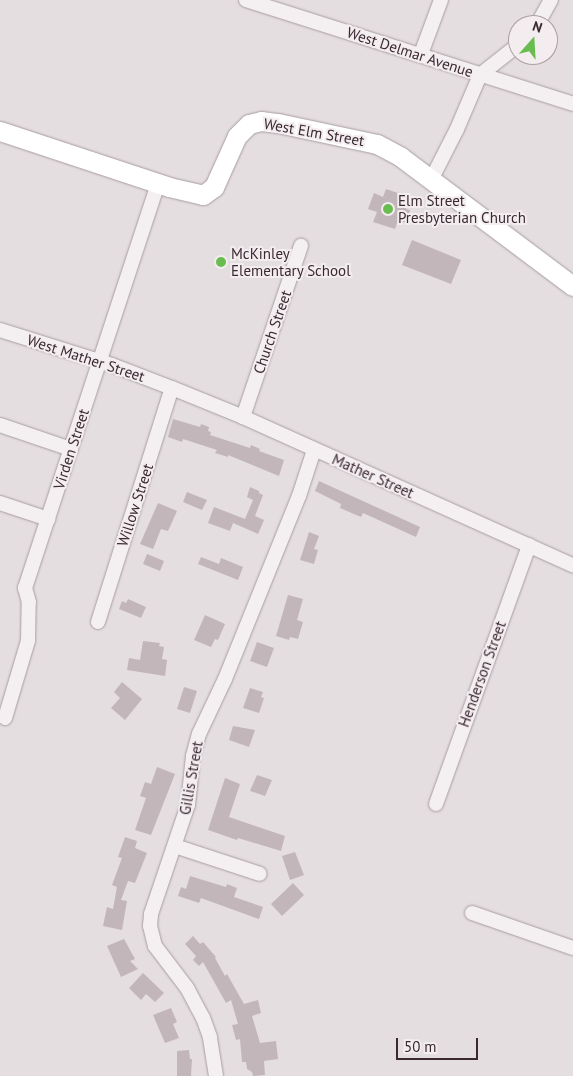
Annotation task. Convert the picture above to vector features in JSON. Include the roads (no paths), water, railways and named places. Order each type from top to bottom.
[{"type":"street","name":"West Delmar Avenue","points":[[246,0],[273,4],[573,104]]},
{"type":"street","points":[[421,54],[441,0]]},
{"type":"street","points":[[543,15],[552,0]]},
{"type":"street","points":[[431,180],[457,129],[480,74],[508,53]]},
{"type":"street","name":"West Elm Street","points":[[0,131],[158,183],[198,194],[208,193],[222,172],[241,129],[261,121],[376,144],[401,157],[573,286]]},
{"type":"street","name":"Virden Street","points":[[5,718],[28,641],[29,610],[26,588],[158,183]]},
{"type":"street","name":"Church Street","points":[[243,417],[301,246]]},
{"type":"street","name":"West Mather Street","points":[[0,330],[100,362],[172,388]]},
{"type":"street","name":"Mather Street","points":[[172,388],[243,417],[573,564]]},
{"type":"street","name":"Willow Street","points":[[98,622],[172,388]]},
{"type":"street","points":[[0,425],[71,449]]},
{"type":"street","name":"Gillis Street","points":[[216,1076],[210,1037],[195,1001],[160,954],[151,938],[151,914],[188,805],[193,756],[199,734],[228,670],[302,486],[314,450]]},
{"type":"street","points":[[0,503],[48,519]]},
{"type":"street","name":"Henderson Street","points":[[436,804],[529,544]]},
{"type":"street","points":[[175,846],[260,874]]},
{"type":"street","points":[[472,913],[573,948]]},
{"type":"place","name":"Elm Street Presbyterian Church","points":[[388,209]]},
{"type":"place","name":"McKinley Elementary School","points":[[221,262]]}]
